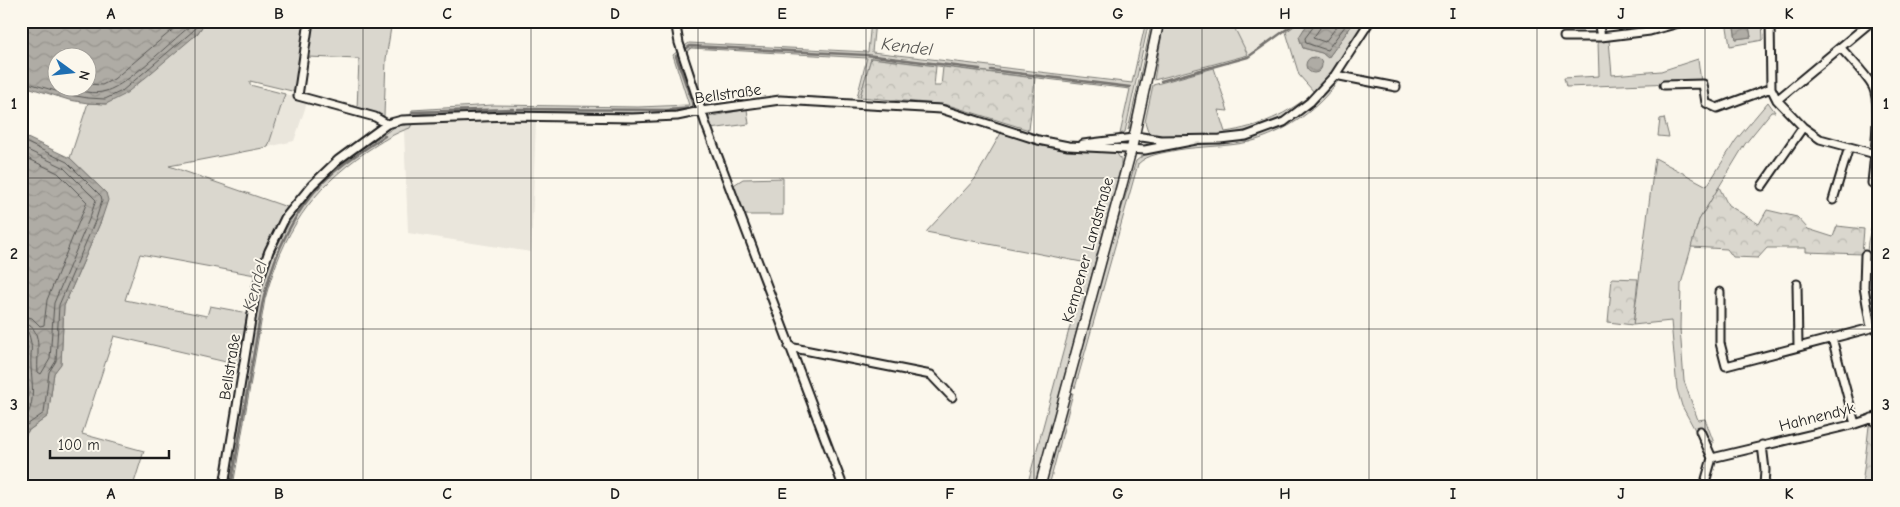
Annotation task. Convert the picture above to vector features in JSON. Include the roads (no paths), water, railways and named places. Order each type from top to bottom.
[{"type":"street","points":[[309,21],[298,96],[375,117],[387,124]]},
{"type":"street","name":"Bellstraße","points":[[675,21],[679,43],[706,125],[843,486]]},
{"type":"street","name":"Kempener Landstraße","points":[[1040,486],[1131,151],[1159,21]]},
{"type":"street","name":"Bellstraße","points":[[224,486],[256,289],[269,251],[285,218],[312,185],[338,160],[387,124],[402,120],[509,116],[632,118],[677,116],[780,100],[942,110],[1038,140],[1068,146],[1131,151],[1145,150],[1196,140],[1246,136],[1284,122],[1310,102],[1335,75],[1370,21]]},
{"type":"street","points":[[1598,21],[1601,37]]},
{"type":"street","points":[[1564,37],[1601,37],[1650,31],[1686,21]]},
{"type":"street","points":[[1770,21],[1771,88],[1777,100],[1803,127],[1820,139],[1877,155]]},
{"type":"street","points":[[1777,100],[1872,21]]},
{"type":"street","points":[[1841,48],[1876,88],[1877,155],[1872,183]]},
{"type":"street","points":[[1335,75],[1396,87]]},
{"type":"street","points":[[1664,85],[1703,84],[1706,103],[1718,108],[1771,88]]},
{"type":"street","points":[[1762,186],[1803,127]]},
{"type":"street","name":"Bellstraße","points":[[1068,146],[1134,137],[1196,140]]},
{"type":"street","points":[[1833,200],[1849,147]]},
{"type":"street","points":[[1865,255],[1864,287],[1871,328]]},
{"type":"street","points":[[1797,284],[1798,347]]},
{"type":"street","points":[[1720,292],[1720,343],[1726,366],[1879,325]]},
{"type":"street","points":[[1832,338],[1855,424]]},
{"type":"street","points":[[789,347],[931,375],[952,397]]},
{"type":"street","points":[[1875,417],[1879,426]]},
{"type":"street","name":"Hahnendyk","points":[[1712,458],[1855,424],[1875,417]]},
{"type":"street","points":[[1700,431],[1712,458],[1704,486]]},
{"type":"street","name":"Hahnendyk","points":[[1762,445],[1766,470],[1764,486]]},
{"type":"water","points":[[21,21],[206,21],[197,34],[145,78],[124,95],[106,104],[63,98],[98,98],[98,48],[48,48],[48,93],[21,85]]},
{"type":"water","points":[[1311,21],[1355,21],[1328,58],[1322,53],[1303,48],[1299,37]]},
{"type":"water","points":[[1733,21],[1748,21],[1751,37],[1736,39]]},
{"type":"water","points":[[1314,57],[1322,65],[1314,73],[1306,65]]},
{"type":"water","points":[[21,135],[70,158],[106,193],[108,200],[101,221],[64,306],[61,364],[54,373],[48,416],[28,431],[21,443],[21,417],[26,407],[29,391],[26,365],[28,347],[21,330]]},
{"type":"waterway","name":"Kendel","points":[[1161,81],[1248,57],[1298,21]]},
{"type":"waterway","name":"Kendel","points":[[684,50],[690,46],[866,55],[980,69]]},
{"type":"waterway","name":"Kendel","points":[[518,109],[667,110],[694,108],[676,56],[679,54]]},
{"type":"waterway","name":"Kendel","points":[[991,70],[1130,87]]},
{"type":"waterway","name":"Kendel","points":[[413,112],[513,109]]},
{"type":"waterway","name":"Kendel","points":[[231,486],[262,305],[273,265],[281,246],[290,227],[313,193],[349,160],[385,136]]}]
